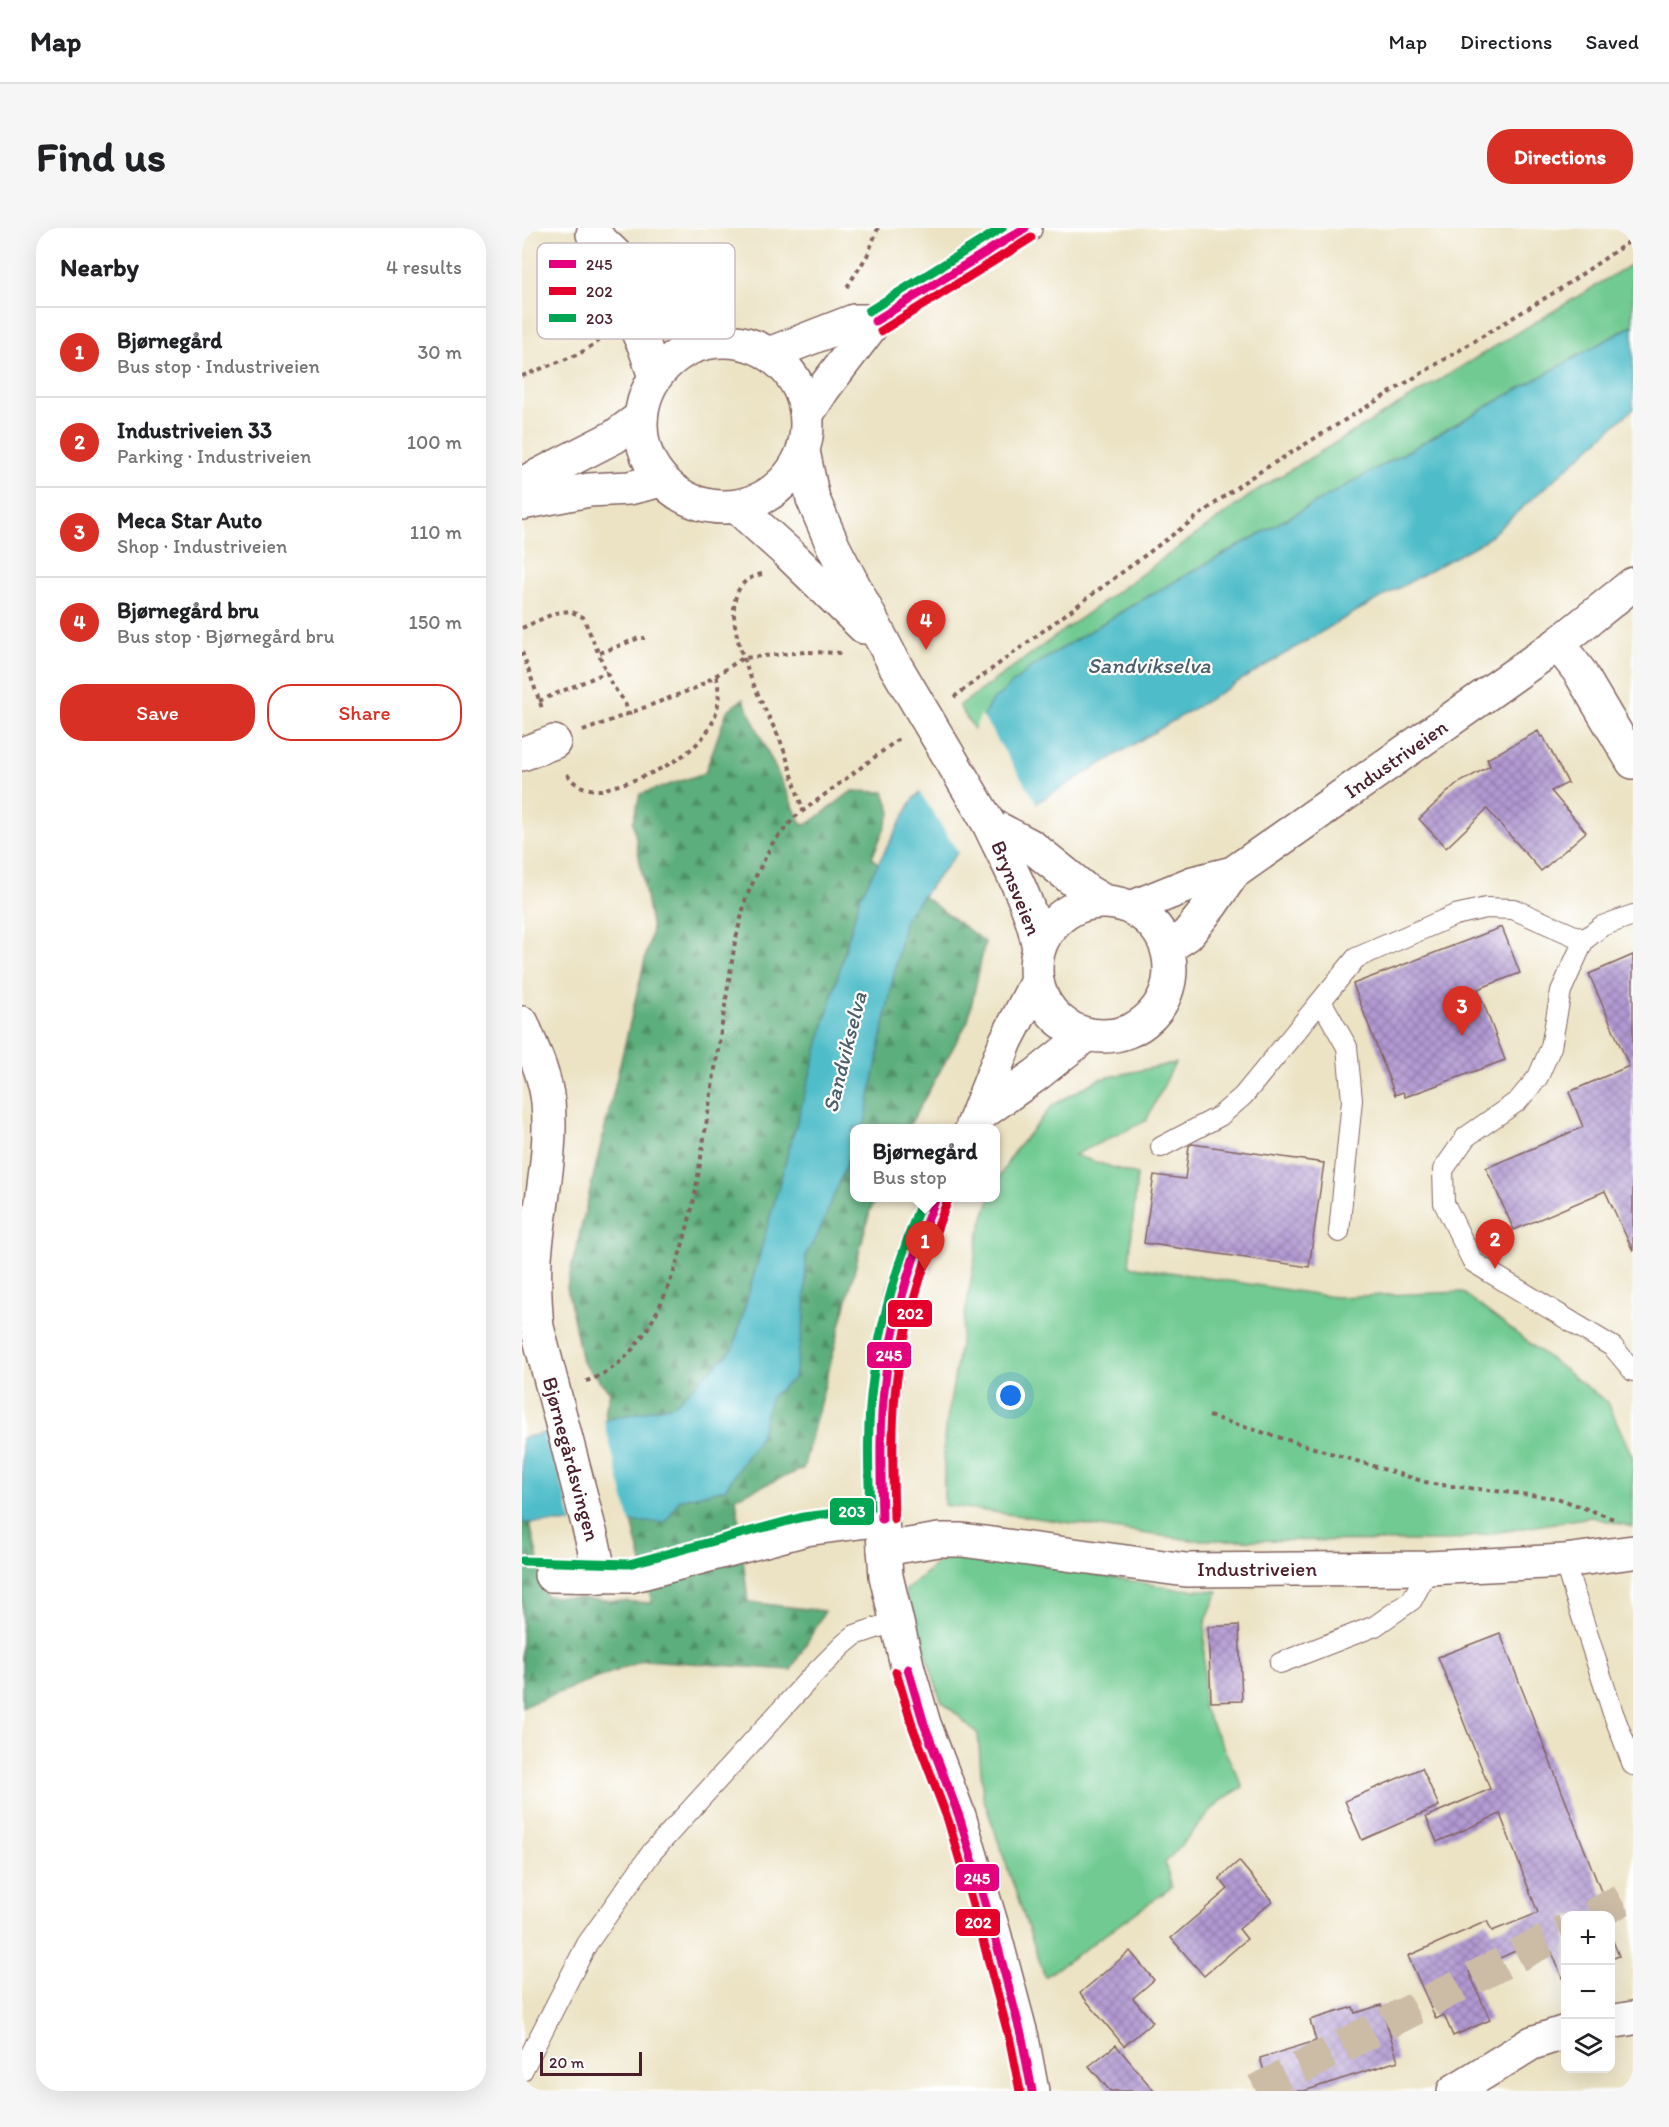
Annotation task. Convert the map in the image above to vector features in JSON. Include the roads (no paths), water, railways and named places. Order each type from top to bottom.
[{"type":"main road","points":[[807,414],[875,321],[1025,228]]},
{"type":"main road","points":[[591,231],[604,243]]},
{"type":"main road","points":[[769,354],[854,321],[875,321]]},
{"type":"main road","points":[[641,339],[655,377]]},
{"type":"main road","points":[[716,341],[735,341],[769,354],[784,366],[795,380],[803,396],[807,414],[807,433],[796,468],[771,494],[737,507],[718,508],[692,501],[675,492],[651,465],[644,448],[641,417],[647,394],[655,377],[681,352],[716,341]]},
{"type":"main road","points":[[522,484],[614,437],[641,417]]},
{"type":"main road","points":[[803,451],[813,499],[834,548],[889,655],[989,824]]},
{"type":"main road","points":[[522,503],[589,490],[629,488],[662,480]]},
{"type":"main road","points":[[737,507],[789,554],[889,655]]},
{"type":"main road","name":"Industriveien","points":[[1167,948],[1187,935],[1233,873],[1558,644],[1633,584]]},
{"type":"main road","points":[[1558,644],[1579,671],[1633,762]]},
{"type":"main road","points":[[522,754],[554,742]]},
{"type":"main road","name":"Brynsveien","points":[[989,824],[1031,846],[1088,892],[1118,905]]},
{"type":"main road","name":"Brynsveien","points":[[989,824],[1028,908],[1035,927],[1039,949]]},
{"type":"main road","name":"Industriveien","points":[[1118,905],[1233,873]]},
{"type":"main road","points":[[1118,905],[1143,915],[1161,935],[1167,948],[1171,966],[1169,984],[1163,1001],[1152,1016],[1138,1027],[1122,1035],[1104,1037],[1086,1035],[1070,1028],[1054,1016],[1043,1000],[1037,981],[1036,965],[1039,949],[1046,934],[1065,914],[1078,907],[1118,905]]},
{"type":"main road","points":[[975,1122],[1006,1041],[1037,981]]},
{"type":"main road","name":"Bjørnegårdsvingen","points":[[522,1023],[544,1079],[548,1101],[549,1131],[535,1259],[537,1327],[597,1562]]},
{"type":"main road","points":[[975,1122],[1086,1035]]},
{"type":"main road","points":[[934,1202],[901,1296],[889,1353],[882,1408],[883,1534],[886,1576],[908,1669],[924,1724],[959,1816],[994,1933],[1022,2038],[1032,2091]]},
{"type":"main road","points":[[551,1575],[597,1562],[630,1576],[806,1529],[883,1534]]},
{"type":"main road","name":"Industriveien","points":[[883,1534],[962,1540],[1186,1570],[1429,1569],[1563,1561],[1633,1552]]},
{"type":"main road","points":[[1615,2021],[1633,2018]]},
{"type":"main road","points":[[1454,2091],[1532,2043],[1561,2034]]},
{"type":"lane","points":[[1161,1147],[1220,1116],[1243,1096],[1356,958],[1455,915],[1486,908],[1513,909],[1584,940]]},
{"type":"lane","points":[[1633,915],[1602,926],[1584,940],[1561,991],[1551,1047],[1538,1077],[1518,1101],[1466,1137],[1443,1170],[1444,1203],[1473,1262],[1613,1347],[1633,1371]]},
{"type":"lane","points":[[1321,1001],[1347,1047],[1352,1100],[1340,1232]]},
{"type":"lane","points":[[1563,1561],[1613,1713],[1633,1765]]},
{"type":"lane","points":[[1280,1664],[1375,1626],[1412,1600],[1429,1569]]},
{"type":"lane","points":[[525,2059],[587,1944],[652,1852],[843,1645],[855,1635],[897,1621]]},
{"type":"water","name":"Sandvikselva","points":[[1633,325],[1633,409],[1486,540],[1348,616],[961,848],[905,918],[865,1122],[864,1124],[850,1124],[850,1156],[817,1237],[806,1254],[805,1315],[794,1378],[771,1397],[760,1437],[725,1489],[679,1500],[666,1522],[522,1523],[522,1438],[673,1405],[733,1349],[860,897],[912,801],[976,732],[990,703],[1030,668],[1131,606]]},
{"type":"tunnel","points":[[1602,1911],[1633,1893]]},
{"type":"tunnel","points":[[1256,2091],[1561,1933]]},
{"type":"place","name":"Bjørnegård bru","points":[[926,650]]},
{"type":"place","name":"Meca Star Auto","points":[[1462,1036]]},
{"type":"place","name":"Industriveien 33","points":[[1495,1269]]},
{"type":"place","name":"Bjørnegård","points":[[925,1271]]}]
